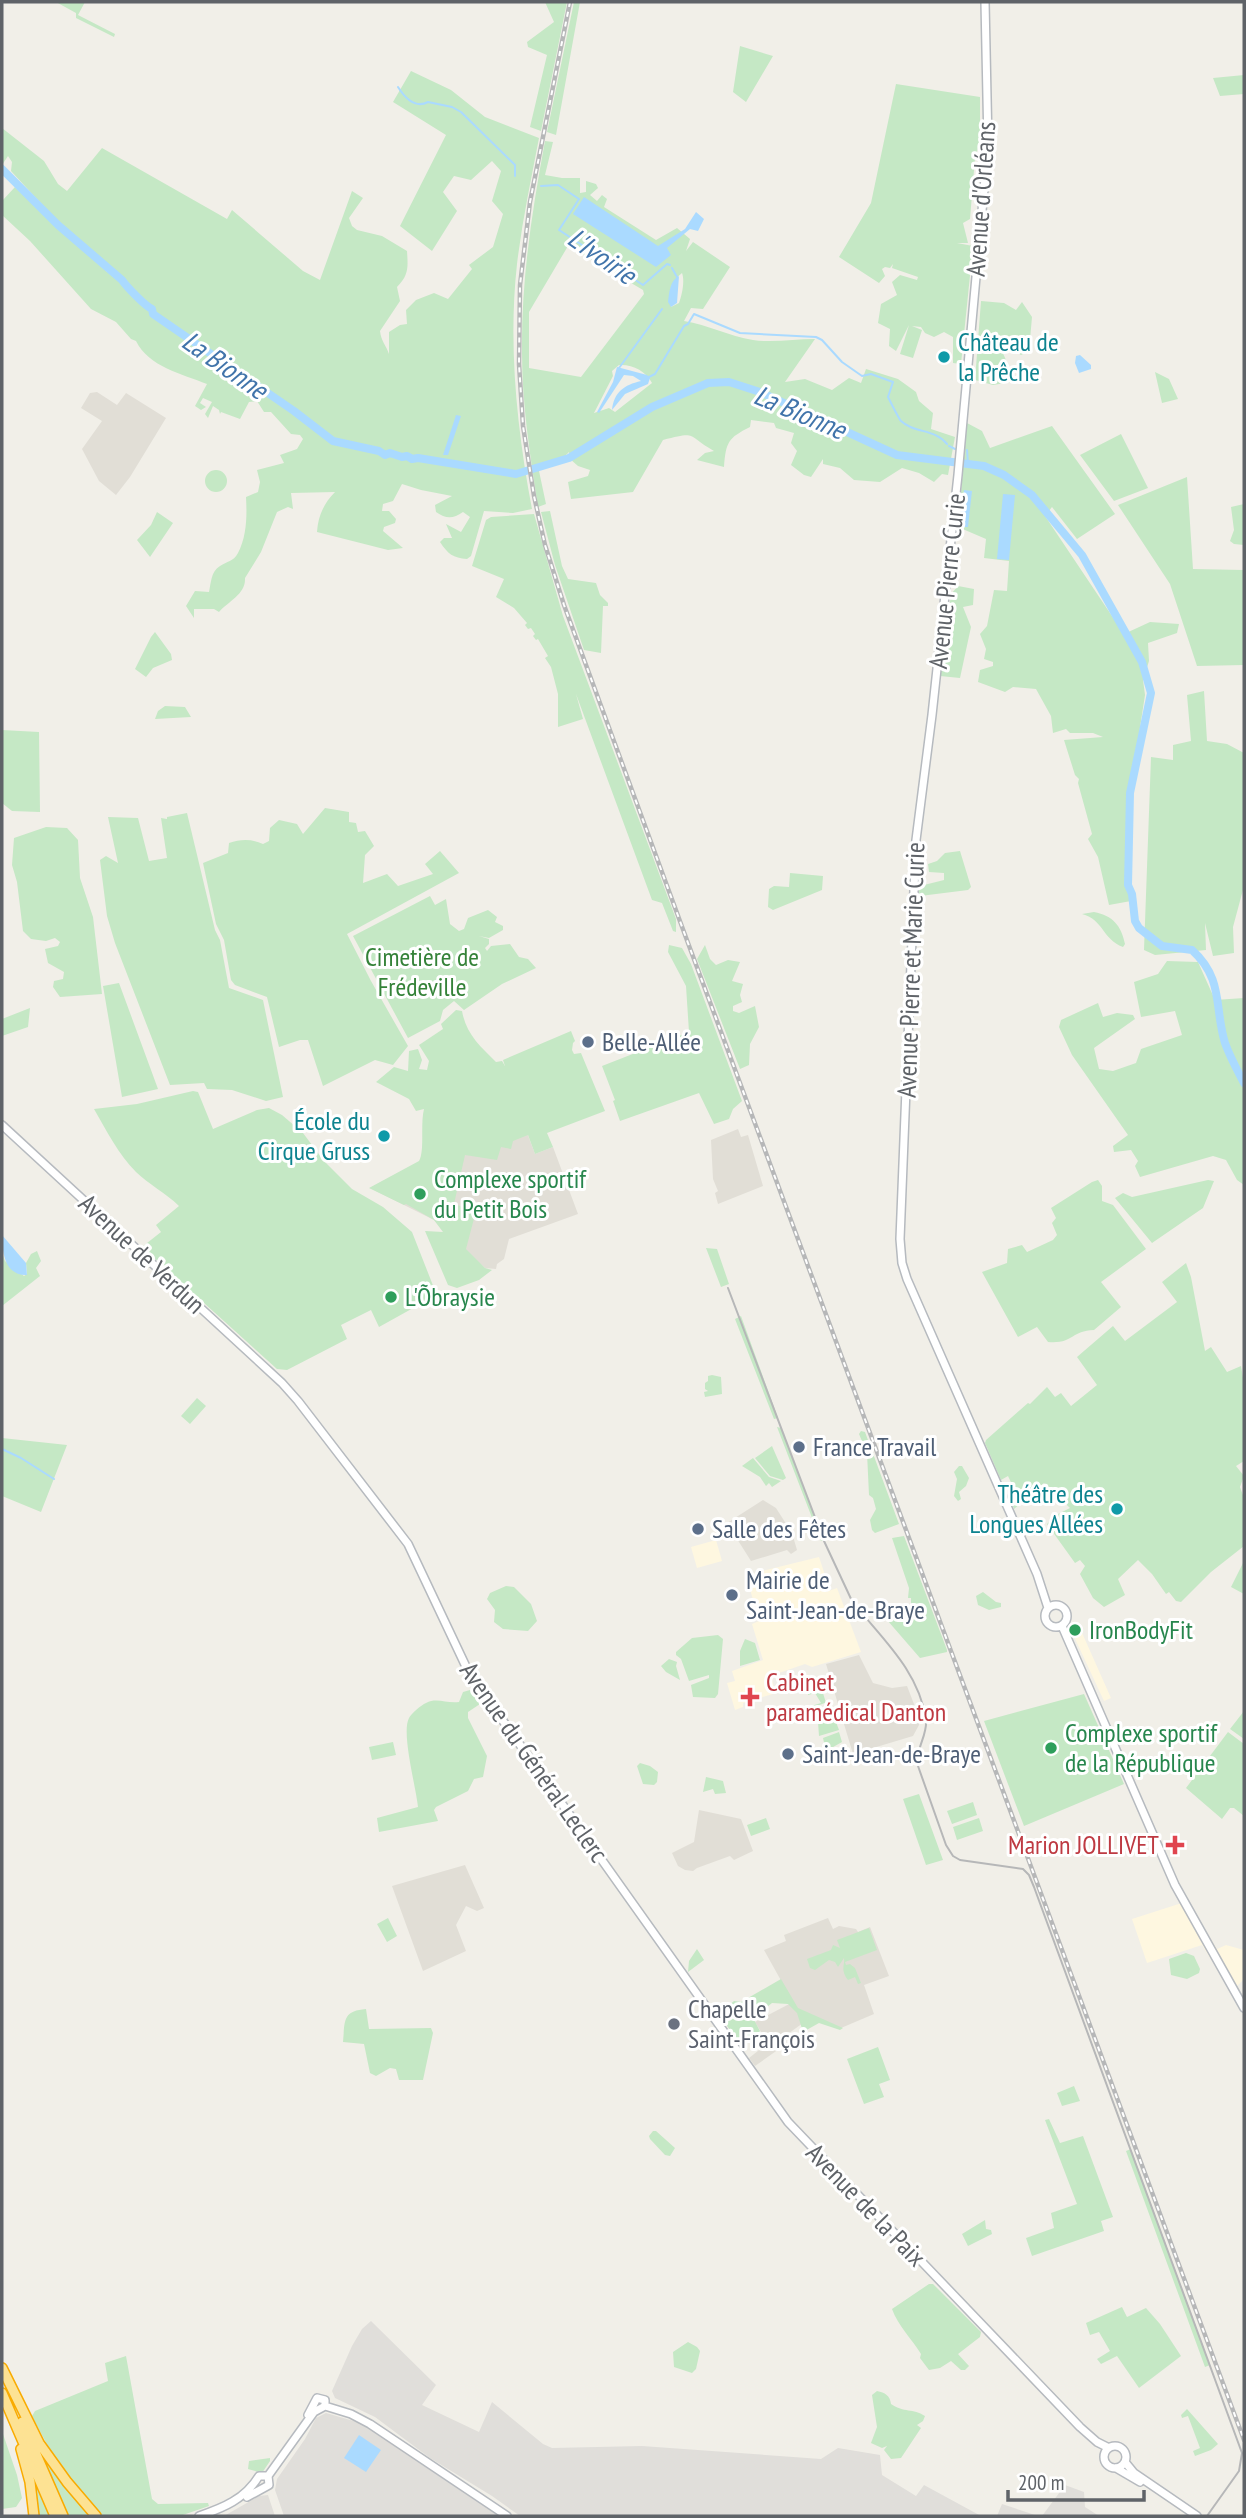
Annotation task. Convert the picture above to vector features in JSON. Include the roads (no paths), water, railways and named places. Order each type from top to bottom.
[{"type":"highway","points":[[2,2368],[39,2443],[96,2516]]},
{"type":"highway","points":[[2,2376],[63,2516]]},
{"type":"highway","points":[[2,2395],[25,2463],[34,2516]]},
{"type":"highway","points":[[2,2395],[55,2516]]},
{"type":"main road","name":"Avenue d'Orléans","points":[[958,473],[988,145],[985,2]]},
{"type":"main road","name":"Avenue Pierre Curie","points":[[935,690],[958,473]]},
{"type":"main road","name":"Avenue Pierre et Marie Curie","points":[[935,690],[916,840],[901,1251],[910,1285],[1051,1607]]},
{"type":"main road","name":"Avenue de Verdun","points":[[2,1125],[282,1383]]},
{"type":"main road","name":"Avenue du Général Leclerc","points":[[282,1383],[403,1537],[469,1673],[676,1964]]},
{"type":"main road","points":[[1062,1606],[1068,1614],[1066,1622],[1059,1627],[1049,1625],[1046,1620],[1051,1607],[1062,1606]]},
{"type":"main road","points":[[1059,1627],[1175,1885],[1244,2008]]},
{"type":"main road","name":"Avenue de la Paix","points":[[676,1964],[800,2137],[1080,2427],[1097,2442],[1109,2448]]},
{"type":"main road","points":[[268,2476],[320,2406],[351,2414],[370,2424],[507,2516]]},
{"type":"main road","name":"Avenue de la Paix","points":[[1080,2427],[1104,2457]]},
{"type":"main road","points":[[1109,2448],[1121,2448],[1125,2454],[1125,2462],[1134,2473],[1194,2516],[1108,2465],[1104,2457],[1109,2448]]},
{"type":"main road","points":[[1116,2468],[1125,2462]]},
{"type":"main road","points":[[199,2516],[238,2500],[261,2475],[268,2476]]},
{"type":"main road","points":[[209,2516],[235,2505],[270,2484],[268,2476]]},
{"type":"main road","points":[[257,2480],[258,2485],[264,2488]]},
{"type":"water","points":[[584,197],[658,246],[685,229],[696,212],[704,219],[698,231],[690,229],[667,248],[671,255],[656,267],[573,214]]},
{"type":"water","points":[[679,276],[677,303],[671,307],[668,302],[670,287]]},
{"type":"water","points":[[1080,355],[1091,365],[1091,369],[1079,373],[1075,363],[1076,356]]},
{"type":"water","points":[[617,367],[647,375],[650,378],[648,384],[625,394],[612,410],[615,398],[621,390],[641,381],[624,375],[599,413],[597,412],[613,382]]},
{"type":"water","points":[[456,415],[461,416],[448,455],[443,455]]},
{"type":"water","points":[[964,490],[972,491],[968,527],[959,527]]},
{"type":"water","points":[[1003,494],[1015,495],[1009,560],[997,559]]},
{"type":"water","points":[[2,1235],[26,1263],[27,1275],[14,1272],[9,1267],[4,1255]]},
{"type":"water","points":[[359,2435],[381,2450],[366,2472],[344,2458]]},
{"type":"waterway","name":"L'Ivoirie","points":[[398,87],[415,103],[428,102],[452,107],[461,112],[515,165],[515,176]]},
{"type":"waterway","name":"La Bionne","points":[[2,169],[58,225],[122,280],[152,309],[153,314],[333,441],[379,451],[385,455],[390,453],[412,459],[516,474],[569,458],[652,407],[708,383],[729,382],[760,392],[897,455],[984,466],[1004,475],[1032,495],[1082,555],[1142,662],[1151,693],[1130,793],[1128,885],[1132,894],[1135,921],[1139,928],[1162,946],[1192,950],[1202,961],[1214,983],[1225,1043],[1244,1083]]},
{"type":"waterway","name":"L'Ivoirie","points":[[541,186],[558,185],[579,199],[559,230],[643,285],[667,264],[670,265]]},
{"type":"waterway","name":"L'Ivoirie","points":[[672,268],[677,277]]},
{"type":"waterway","points":[[619,368],[662,309]]},
{"type":"waterway","name":"L'Ivoirie","points":[[647,378],[655,374],[694,314],[740,333],[816,337],[842,362],[862,376],[871,374],[893,382],[888,397],[901,421],[912,428],[936,435],[947,444]]},
{"type":"waterway","name":"L'Ivoirie","points":[[949,446],[955,449]]},
{"type":"waterway","name":"L'Ivoirie","points":[[967,450],[968,463]]},
{"type":"waterway","points":[[2,1449],[54,1479]]},
{"type":"tram line","points":[[728,1288],[824,1541],[852,1601],[907,1669],[922,1701],[926,1725],[918,1754],[918,1766],[946,1845],[953,1856],[960,1860],[1023,1869],[1034,1887],[1242,2453],[1239,2471],[1207,2516]]},
{"type":"railway","points":[[570,2],[530,202],[520,285],[519,364],[523,426],[545,545],[564,605],[688,943],[1244,2440]]},
{"type":"place","name":"Château de la Prêche","points":[[944,357]]},
{"type":"place","name":"Belle-Allée","points":[[588,1042]]},
{"type":"place","name":"École du Cirque Gruss","points":[[384,1136]]},
{"type":"place","name":"Complexe sportif du Petit Bois","points":[[420,1194]]},
{"type":"place","name":"L'Õbraysie","points":[[391,1297]]},
{"type":"place","name":"France Travail","points":[[799,1447]]},
{"type":"place","name":"Théâtre des Longues Allées","points":[[1117,1509]]},
{"type":"place","name":"Salle des Fêtes","points":[[698,1529]]},
{"type":"place","name":"Mairie de Saint-Jean-de-Braye","points":[[732,1595]]},
{"type":"place","name":"IronBodyFit","points":[[1075,1630]]},
{"type":"place","name":"Cabinet paramédical Danton","points":[[750,1697]]},
{"type":"place","name":"Complexe sportif de la République","points":[[1051,1748]]},
{"type":"place","name":"Saint-Jean-de-Braye","points":[[788,1754]]},
{"type":"place","name":"Marion JOLLIVET","points":[[1175,1845]]},
{"type":"place","name":"Chapelle Saint-François","points":[[674,2024]]},
{"type":"park label","name":"Cimetière de Frédeville","points":[[422,972]]}]
